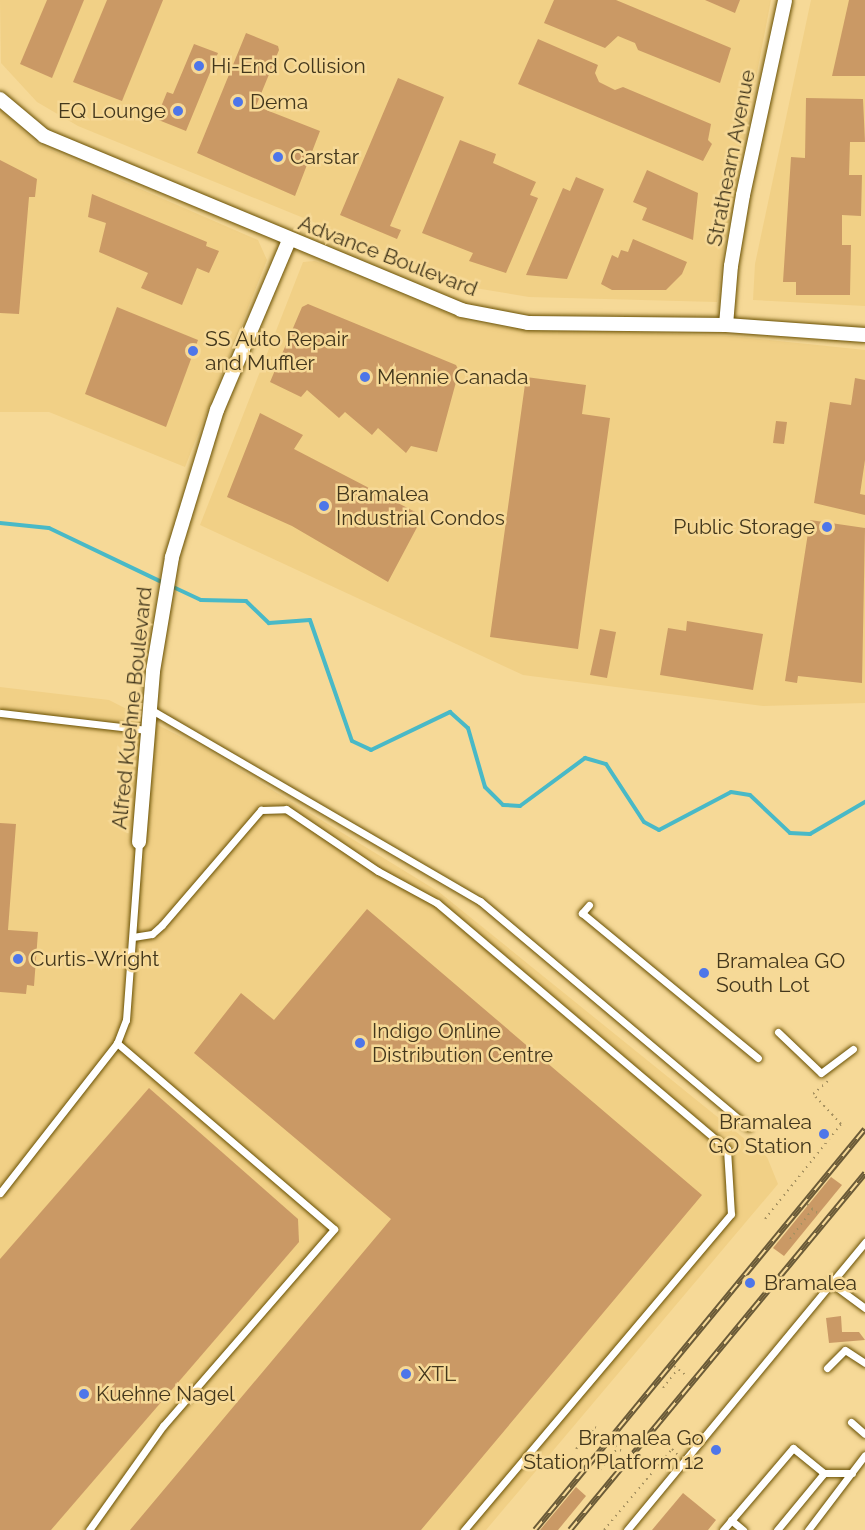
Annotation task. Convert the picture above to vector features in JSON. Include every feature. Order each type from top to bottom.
[{"type":"street","name":"Strathearn Avenue","points":[[726,325],[741,207],[785,0]]},
{"type":"street","name":"Advance Boulevard","points":[[0,99],[45,136],[461,310],[510,321],[726,325],[865,335]]},
{"type":"street","name":"Alfred Kuehne Boulevard","points":[[139,842],[150,709],[162,609],[172,557],[190,486],[217,410],[290,240]]},
{"type":"lane","points":[[150,709],[480,901],[748,1127]]},
{"type":"lane","points":[[0,713],[148,730]]},
{"type":"lane","points":[[133,937],[152,934],[162,925],[261,810],[285,808],[378,871],[437,903],[727,1149],[731,1214],[464,1530]]},
{"type":"lane","points":[[0,1193],[117,1043],[126,1020],[139,842]]},
{"type":"lane","points":[[589,905],[582,913],[758,1058]]},
{"type":"lane","points":[[778,1032],[821,1073],[853,1049]]},
{"type":"lane","points":[[89,1530],[163,1426],[334,1229],[117,1043]]},
{"type":"lane","points":[[627,1530],[865,1242]]},
{"type":"lane","points":[[831,1282],[865,1308]]},
{"type":"lane","points":[[827,1368],[845,1350],[865,1363]]},
{"type":"lane","points":[[851,1422],[865,1434]]},
{"type":"lane","points":[[723,1530],[793,1448],[824,1473],[852,1473]]},
{"type":"lane","points":[[808,1530],[865,1455]]},
{"type":"lane","points":[[777,1530],[824,1473]]},
{"type":"lane","points":[[731,1520],[743,1530]]},
{"type":"path","points":[[765,1219],[841,1124],[813,1094],[836,1074]]},
{"type":"path","points":[[787,1193],[791,1197]]},
{"type":"path","points":[[807,1204],[820,1216]]},
{"type":"path","points":[[790,1239],[813,1209]]},
{"type":"path","points":[[674,1366],[688,1377]]},
{"type":"path","points":[[663,1388],[678,1369]]},
{"type":"path","points":[[576,1449],[595,1427],[598,1429]]},
{"type":"path","points":[[611,1442],[626,1454]]},
{"type":"path","points":[[600,1470],[618,1448]]},
{"type":"path","points":[[604,1530],[672,1449],[680,1456]]},
{"type":"shaded area","points":[[0,0],[771,0],[723,251],[717,302],[529,297],[475,288],[78,126],[37,102],[1,63]]},
{"type":"shaded area","points":[[811,0],[865,0],[865,306],[753,300],[755,264]]},
{"type":"shaded area","points":[[0,109],[37,144],[258,240],[267,260],[185,467],[49,412],[0,412]]},
{"type":"shaded area","points":[[315,261],[470,322],[508,328],[730,336],[865,350],[865,703],[763,706],[523,675],[200,525],[303,262]]},
{"type":"shaded area","points":[[0,687],[109,700],[207,750],[439,892],[767,1157],[778,1184],[486,1530],[0,1530]]},
{"type":"building","points":[[47,0],[84,0],[52,78],[20,64]]},
{"type":"building","points":[[107,0],[163,0],[122,101],[73,82]]},
{"type":"building","points":[[554,0],[616,0],[731,48],[720,83],[638,50],[635,43],[618,36],[605,48],[544,23]]},
{"type":"building","points":[[705,0],[740,0],[735,13]]},
{"type":"building","points":[[849,0],[865,0],[865,76],[832,76]]},
{"type":"building","points":[[246,33],[278,46],[279,50],[256,106],[320,131],[295,196],[197,153]]},
{"type":"building","points":[[538,39],[598,65],[595,73],[599,82],[615,90],[623,87],[711,124],[708,140],[712,144],[703,161],[518,84]]},
{"type":"building","points":[[194,44],[218,53],[186,131],[156,119],[167,92],[173,94]]},
{"type":"building","points":[[398,78],[444,97],[390,226],[401,230],[397,239],[340,215]]},
{"type":"building","points":[[806,98],[863,99],[865,142],[850,142],[849,175],[862,175],[861,216],[842,215],[842,245],[851,245],[850,295],[796,295],[796,282],[783,282],[791,157],[805,158]]},
{"type":"building","points":[[460,140],[496,154],[493,163],[536,182],[530,195],[538,198],[506,273],[469,261],[473,253],[422,233]]},
{"type":"building","points":[[0,160],[37,179],[35,197],[29,197],[19,314],[0,313]]},
{"type":"building","points":[[647,170],[698,193],[693,240],[642,220],[647,208],[633,202]]},
{"type":"building","points":[[576,177],[604,189],[567,279],[526,275],[563,188],[570,191]]},
{"type":"building","points":[[92,194],[207,242],[206,246],[219,251],[209,273],[197,268],[182,305],[141,288],[148,273],[99,252],[106,223],[88,217]]},
{"type":"building","points":[[633,239],[687,262],[682,274],[666,290],[612,290],[601,284],[612,255],[618,258],[621,250],[628,252]]},
{"type":"building","name":"Mennie Canada","points":[[308,304],[456,365],[459,371],[437,452],[411,446],[406,453],[378,428],[372,435],[345,412],[339,418],[307,390],[301,397],[270,382],[302,307]]},
{"type":"building","points":[[117,307],[198,340],[166,427],[85,394]]},
{"type":"building","points":[[526,377],[586,385],[582,414],[610,418],[578,649],[490,637]]},
{"type":"building","points":[[855,378],[865,380],[865,460],[860,494],[865,495],[865,515],[814,503],[830,402],[851,405]]},
{"type":"building","name":"Bramalea Industrial Condos","points":[[260,413],[303,435],[294,449],[423,516],[388,582],[292,526],[227,497]]},
{"type":"building","points":[[776,421],[787,422],[784,444],[773,443]]},
{"type":"building","points":[[810,520],[865,528],[862,683],[798,676],[797,683],[785,681]]},
{"type":"building","points":[[687,621],[763,634],[753,690],[660,675],[668,628],[686,631]]},
{"type":"building","points":[[600,629],[616,632],[607,678],[590,675]]},
{"type":"building","name":"Curtis-Wright","points":[[0,823],[16,824],[8,930],[38,932],[34,986],[27,985],[26,994],[0,992]]},
{"type":"building","name":"XTL","points":[[367,909],[702,1195],[421,1530],[130,1530],[391,1219],[194,1053],[241,993],[274,1020]]},
{"type":"building","name":"Kuehne Nagel","points":[[149,1088],[298,1219],[299,1242],[51,1530],[0,1530],[0,1259]]},
{"type":"building","points":[[831,1177],[842,1185],[784,1256],[773,1248]]},
{"type":"building","points":[[841,1316],[842,1332],[859,1332],[865,1340],[829,1343],[826,1318]]},
{"type":"building","points":[[576,1487],[586,1496],[558,1530],[540,1530]]},
{"type":"building","points":[[683,1493],[716,1520],[708,1530],[652,1530]]},
{"type":"waterway","points":[[0,523],[49,528],[164,583]]},
{"type":"waterway","points":[[171,586],[201,600],[246,601],[269,623],[310,620],[352,741],[371,750],[450,712],[468,728],[485,787],[503,805],[520,806],[585,758],[606,764],[644,822],[659,830],[731,792],[750,795],[790,833],[810,834],[865,802]]},
{"type":"railway","points":[[535,1530],[865,1129]]},
{"type":"railway","points":[[570,1530],[865,1173]]},
{"type":"place","name":"Hi-End Collision","points":[[199,66]]},
{"type":"place","name":"Dema","points":[[238,102]]},
{"type":"place","name":"EQ Lounge","points":[[178,111]]},
{"type":"place","name":"Carstar","points":[[278,157]]},
{"type":"place","name":"SS Auto Repair and Muffler","points":[[193,351]]},
{"type":"place","name":"Mennie Canada","points":[[365,377]]},
{"type":"place","name":"Bramalea Industrial Condos","points":[[324,506]]},
{"type":"place","name":"Public Storage","points":[[827,527]]},
{"type":"place","name":"Curtis-Wright","points":[[18,959]]},
{"type":"place","name":"Bramalea GO South Lot","points":[[704,973]]},
{"type":"place","name":"Indigo Online Distribution Centre","points":[[360,1043]]},
{"type":"place","name":"Bramalea GO Station","points":[[824,1134]]},
{"type":"place","name":"Bramalea","points":[[750,1283]]},
{"type":"place","name":"XTL","points":[[406,1374]]},
{"type":"place","name":"Kuehne Nagel","points":[[84,1394]]},
{"type":"place","name":"Bramalea Go Station Platform 12","points":[[716,1450]]}]
